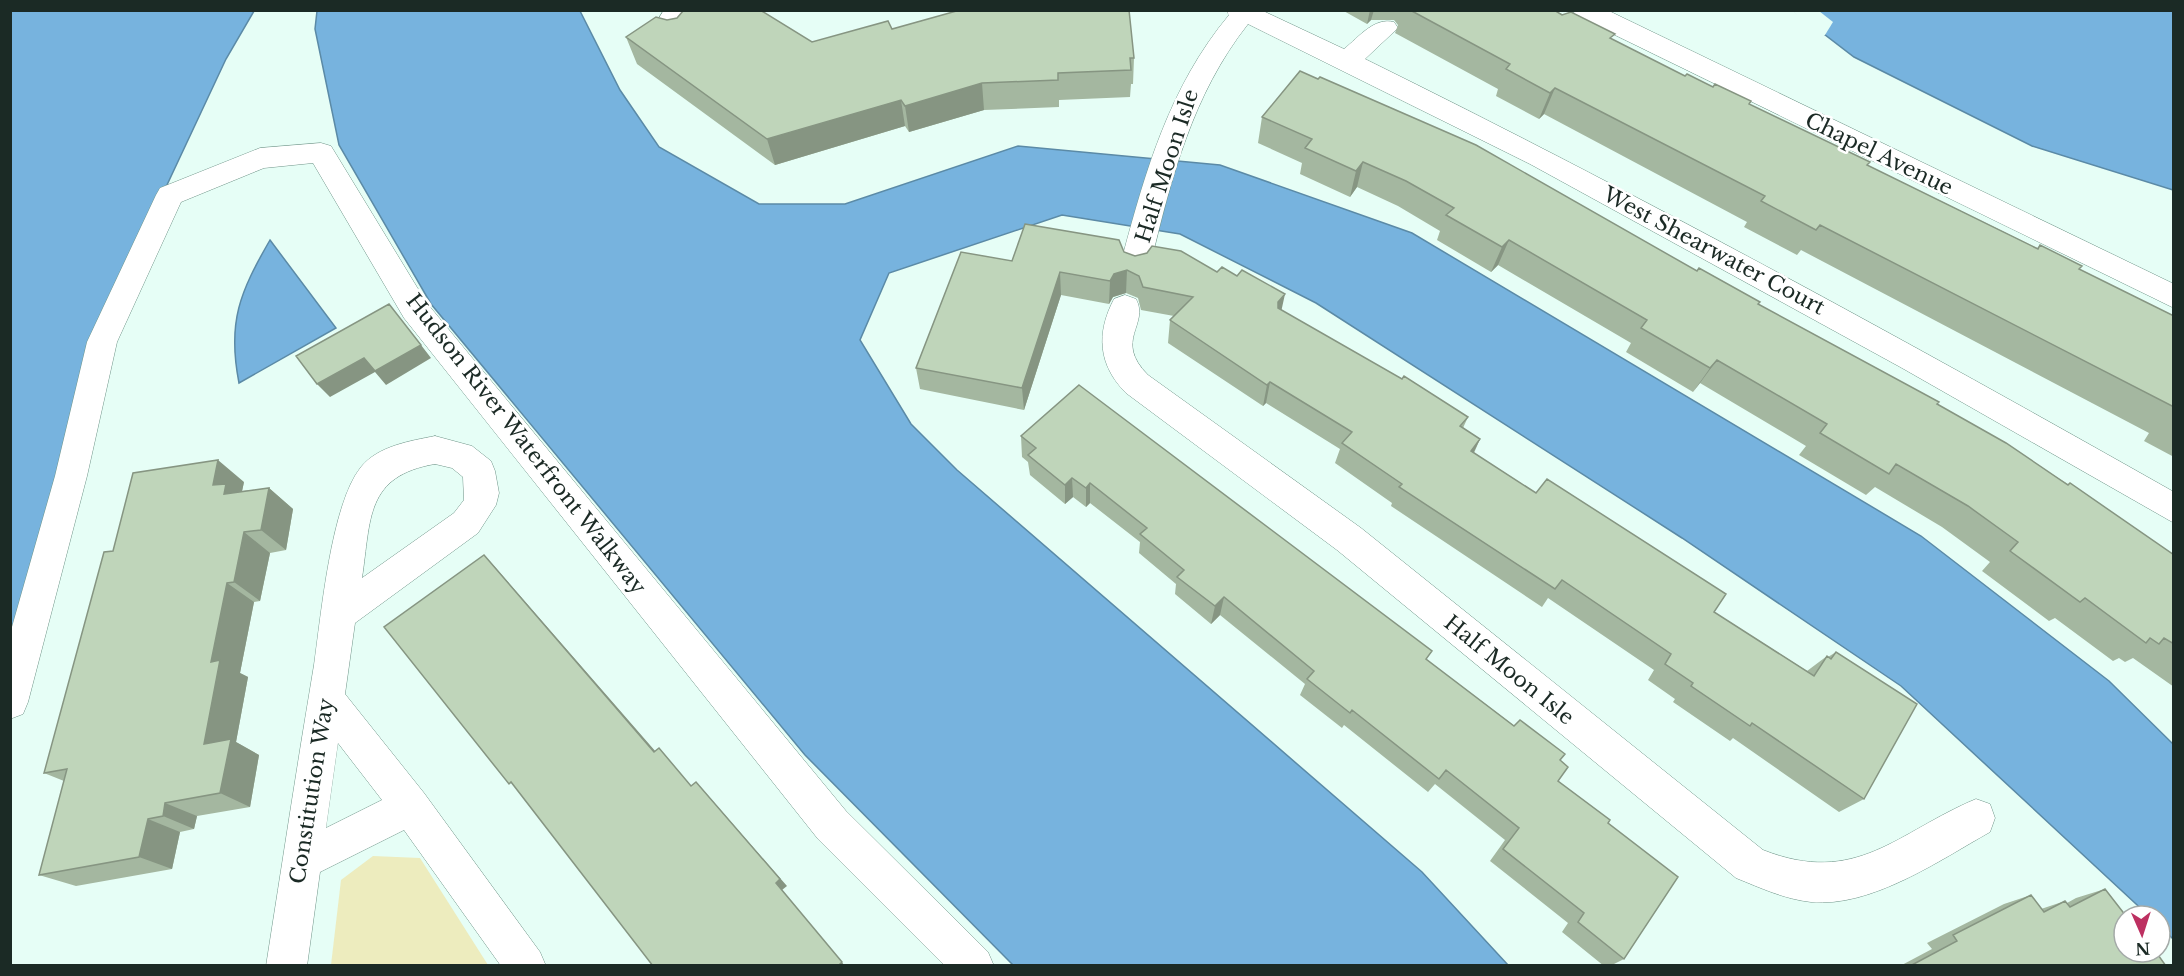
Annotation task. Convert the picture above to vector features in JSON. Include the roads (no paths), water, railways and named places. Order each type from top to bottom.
[{"type":"street","points":[[677,10],[669,23],[678,37]]},
{"type":"street","name":"Chapel Avenue","points":[[1585,10],[2174,297]]},
{"type":"street","name":"West Shearwater Court","points":[[1242,11],[1540,157],[1907,355],[2174,509]]},
{"type":"street","name":"Half Moon Isle","points":[[1138,254],[1167,154],[1194,82],[1205,62],[1242,11]]},
{"type":"street","points":[[1345,62],[1385,28]]},
{"type":"street","name":"Hudson River Waterfront Walkway","points":[[10,702],[71,476],[102,342],[170,195],[260,158],[321,153],[415,310],[832,825],[974,966]]},
{"type":"street","name":"Half Moon Isle","points":[[1125,307],[1116,346],[1117,360],[1124,372],[1137,384],[1349,539],[1750,864],[1794,882],[1821,884],[1849,881],[1872,875],[1976,818]]},
{"type":"street","name":"Constitution Way","points":[[286,966],[301,861],[355,511],[363,488],[370,478],[393,462],[419,452],[435,450],[449,452],[471,463],[479,471],[482,481],[479,505],[473,515],[456,533],[339,615]]},
{"type":"street","points":[[327,699],[410,806],[526,966]]},
{"type":"street","points":[[301,861],[410,806]]},
{"type":"water","points":[[11,11],[254,11],[226,59],[92,345],[11,650]]},
{"type":"water","points":[[317,11],[580,11],[620,90],[659,147],[759,204],[845,204],[1018,146],[1220,165],[1412,233],[1921,536],[2109,681],[2173,744],[2173,939],[2172,904],[2136,904],[1901,686],[1682,538],[1316,303],[1180,234],[1062,215],[889,273],[860,340],[911,424],[957,470],[1422,872],[1508,965],[1013,965],[805,755],[431,304],[339,145],[315,29]]},
{"type":"water","points":[[1794,11],[2173,11],[2173,190],[2032,146],[1854,57]]},
{"type":"water","points":[[270,240],[336,328],[239,383],[235,342],[239,308],[251,276]]}]
